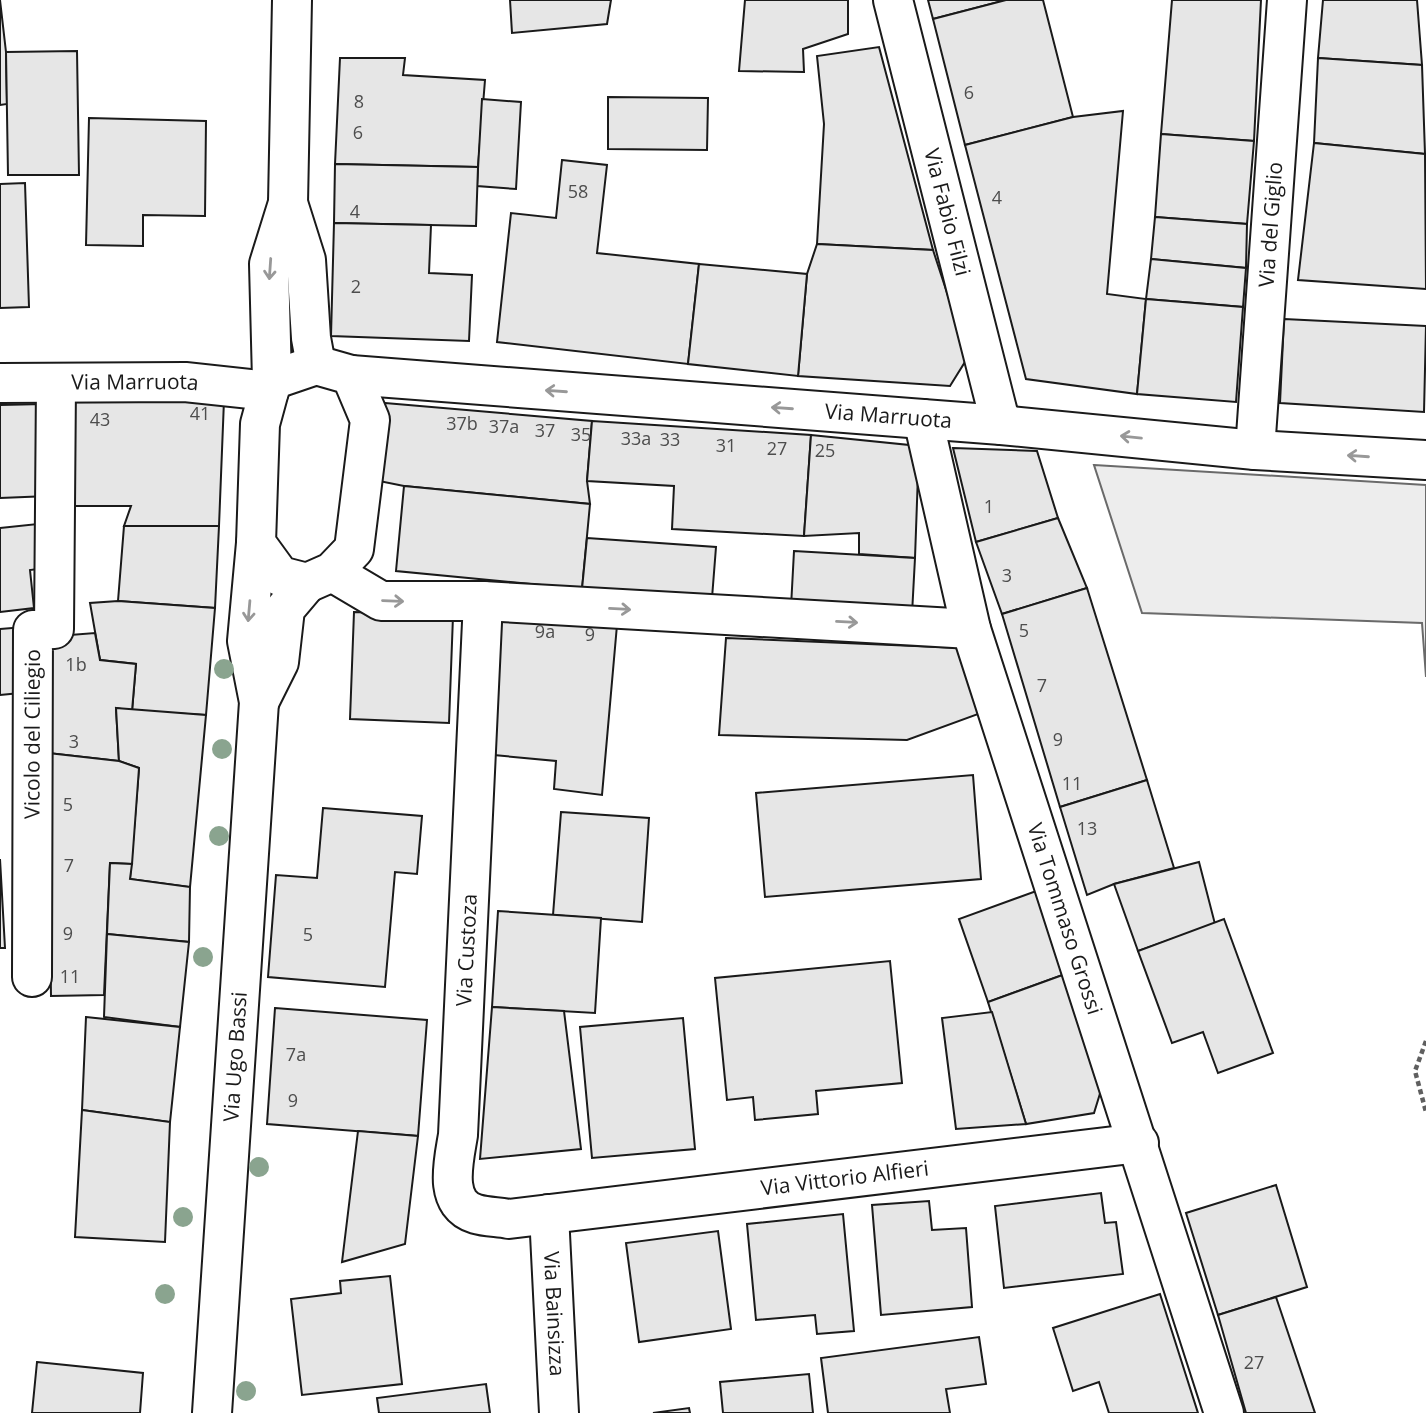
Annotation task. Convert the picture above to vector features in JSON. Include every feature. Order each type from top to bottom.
[{"type":"street","points":[[292,0],[288,203],[269,264],[271,386],[260,424],[256,543],[280,576],[320,578],[381,601],[483,601],[971,629]]},
{"type":"street","name":"Via Fabio Filzi","points":[[893,0],[1002,425]]},
{"type":"street","name":"Via del Giglio","points":[[1255,450],[1287,0]]},
{"type":"street","points":[[288,203],[306,260],[311,338],[370,420],[355,550],[320,578]]},
{"type":"street","name":"Via Marruota","points":[[0,383],[186,382],[271,386],[334,370],[1002,425],[1255,450],[1426,460]]},
{"type":"street","name":"Vicolo del Ciliegio","points":[[32,977],[33,629],[54,629],[56,384]]},
{"type":"street","name":"Via Tommaso Grossi","points":[[923,419],[971,629],[1224,1413]]},
{"type":"street","name":"Via Ugo Bassi","points":[[212,1413],[260,702],[247,641],[256,543]]},
{"type":"street","name":"Via Ugo Bassi","points":[[260,702],[279,662],[285,609],[320,578]]},
{"type":"street","name":"Via Custoza","points":[[483,601],[458,1136],[452,1178],[455,1195],[473,1213],[509,1219],[549,1214]]},
{"type":"street","name":"Via Vittorio Alfieri","points":[[549,1214],[1139,1143]]},
{"type":"street","name":"Via Bainsizza","points":[[549,1214],[559,1413]]},
{"type":"path","points":[[1426,1041],[1415,1071],[1426,1112]]},
{"type":"shaded area","points":[[1094,465],[1426,485],[1426,677],[1422,623],[1142,613]]},
{"type":"building","points":[[0,0],[6,52],[7,104],[0,105]]},
{"type":"building","points":[[510,0],[611,0],[607,24],[512,33]]},
{"type":"building","points":[[745,0],[848,0],[848,34],[803,49],[804,72],[739,71]]},
{"type":"building","points":[[928,0],[1006,0],[933,19]]},
{"type":"building","points":[[1006,0],[1043,0],[1073,117],[965,145],[933,19]]},
{"type":"building","points":[[1172,0],[1261,0],[1254,141],[1161,134]]},
{"type":"building","points":[[1323,0],[1417,0],[1422,65],[1318,58]]},
{"type":"building","points":[[879,47],[933,250],[817,244],[824,124],[817,56]]},
{"type":"building","points":[[77,51],[79,175],[8,175],[6,52]]},
{"type":"building","points":[[340,58],[405,58],[403,75],[485,80],[478,167],[335,164]]},
{"type":"building","points":[[1318,58],[1422,65],[1425,154],[1314,143]]},
{"type":"building","points":[[608,97],[708,98],[707,150],[608,149]]},
{"type":"building","points":[[482,99],[521,102],[516,189],[477,186]]},
{"type":"building","points":[[1123,111],[1107,294],[1146,299],[1137,394],[1026,379],[965,145],[1073,117]]},
{"type":"building","points":[[89,118],[206,121],[205,216],[143,215],[143,246],[86,245]]},
{"type":"building","points":[[1161,134],[1254,141],[1247,224],[1155,217]]},
{"type":"building","points":[[1314,143],[1425,154],[1426,289],[1298,280]]},
{"type":"building","points":[[562,160],[607,165],[597,253],[699,264],[688,364],[497,342],[511,213],[556,218]]},
{"type":"building","points":[[335,164],[478,167],[476,226],[334,223]]},
{"type":"building","points":[[25,183],[29,307],[0,308],[0,184]]},
{"type":"building","points":[[1155,217],[1247,224],[1246,268],[1151,259]]},
{"type":"building","points":[[334,223],[431,225],[429,273],[472,275],[469,341],[331,336]]},
{"type":"building","points":[[817,244],[933,250],[968,357],[950,386],[798,376],[807,274]]},
{"type":"building","points":[[1151,259],[1246,268],[1243,307],[1146,299]]},
{"type":"building","points":[[699,264],[807,274],[798,376],[688,364]]},
{"type":"building","points":[[1146,299],[1243,307],[1236,402],[1137,394]]},
{"type":"building","points":[[1284,319],[1426,326],[1424,412],[1280,403]]},
{"type":"building","points":[[69,400],[224,400],[219,526],[124,526],[131,506],[69,506]]},
{"type":"building","points":[[385,403],[592,421],[587,481],[590,504],[404,486],[379,481]]},
{"type":"building","points":[[44,404],[49,496],[0,498],[0,405]]},
{"type":"building","points":[[592,421],[811,435],[804,536],[672,529],[674,486],[587,481]]},
{"type":"building","points":[[811,435],[919,446],[915,558],[859,554],[859,533],[804,536]]},
{"type":"building","points":[[953,448],[1037,451],[1058,518],[976,542]]},
{"type":"building","points":[[404,486],[590,504],[582,589],[396,571]]},
{"type":"building","points":[[1058,518],[1087,588],[1002,614],[976,542]]},
{"type":"building","points":[[47,523],[52,567],[30,570],[34,608],[0,612],[0,528]]},
{"type":"building","points":[[124,526],[219,526],[215,608],[118,601]]},
{"type":"building","points":[[587,538],[716,547],[712,598],[582,589]]},
{"type":"building","points":[[794,551],[915,558],[912,614],[791,607]]},
{"type":"building","points":[[1087,588],[1147,780],[1060,807],[1002,614]]},
{"type":"building","points":[[118,601],[215,608],[206,715],[132,711],[136,664],[100,660],[90,603]]},
{"type":"building","points":[[354,612],[453,616],[449,723],[350,719]]},
{"type":"building","points":[[497,613],[617,625],[602,795],[554,789],[556,761],[483,754]]},
{"type":"building","points":[[24,627],[30,692],[0,695],[0,629]]},
{"type":"building","points":[[95,633],[100,660],[136,664],[132,711],[116,708],[119,761],[48,753],[45,637]]},
{"type":"building","points":[[726,638],[962,648],[981,713],[907,740],[719,735]]},
{"type":"building","points":[[116,708],[206,715],[190,887],[130,879],[139,768],[119,761]]},
{"type":"building","points":[[48,753],[119,761],[139,768],[132,864],[110,863],[104,995],[51,996]]},
{"type":"building","points":[[973,775],[981,879],[765,897],[756,793]]},
{"type":"building","points":[[1147,780],[1174,868],[1114,884],[1087,895],[1060,807]]},
{"type":"building","points":[[323,808],[422,816],[417,874],[395,872],[385,987],[268,977],[276,875],[317,878]]},
{"type":"building","points":[[561,812],[649,818],[642,922],[553,915]]},
{"type":"building","points":[[0,859],[5,948],[0,948]]},
{"type":"building","points":[[1199,862],[1215,924],[1138,951],[1114,884]]},
{"type":"building","points":[[110,863],[132,864],[130,879],[190,887],[189,942],[107,934]]},
{"type":"building","points":[[1039,890],[1068,973],[988,1002],[959,919]]},
{"type":"building","points":[[498,911],[601,918],[595,1013],[492,1007]]},
{"type":"building","points":[[1224,919],[1273,1053],[1218,1073],[1203,1032],[1172,1043],[1138,951]]},
{"type":"building","points":[[107,934],[189,942],[180,1027],[104,1017]]},
{"type":"building","points":[[890,961],[902,1083],[816,1091],[818,1114],[755,1120],[753,1097],[727,1100],[715,978]]},
{"type":"building","points":[[1068,973],[1102,1087],[1094,1113],[1026,1124],[988,1002]]},
{"type":"building","points":[[492,1007],[564,1011],[581,1149],[480,1159]]},
{"type":"building","points":[[275,1008],[427,1020],[418,1136],[267,1124]]},
{"type":"building","points":[[992,1012],[1026,1124],[956,1129],[942,1018]]},
{"type":"building","points":[[86,1017],[180,1027],[170,1122],[82,1110]]},
{"type":"building","points":[[683,1018],[695,1149],[592,1158],[580,1027]]},
{"type":"building","points":[[82,1110],[170,1122],[165,1242],[75,1237]]},
{"type":"building","points":[[358,1131],[418,1136],[405,1244],[342,1262]]},
{"type":"building","points":[[1276,1185],[1307,1287],[1218,1315],[1186,1213]]},
{"type":"building","points":[[1101,1193],[1105,1223],[1116,1222],[1123,1274],[1004,1288],[995,1206]]},
{"type":"building","points":[[929,1201],[932,1230],[966,1228],[972,1307],[881,1315],[872,1205]]},
{"type":"building","points":[[843,1214],[854,1331],[817,1334],[815,1315],[756,1320],[747,1224]]},
{"type":"building","points":[[718,1231],[731,1329],[639,1342],[626,1243]]},
{"type":"building","points":[[390,1276],[402,1384],[302,1395],[291,1299],[341,1293],[340,1281]]},
{"type":"building","points":[[1160,1294],[1198,1413],[1109,1413],[1099,1382],[1073,1391],[1053,1328]]},
{"type":"building","points":[[1276,1297],[1315,1413],[1246,1413],[1218,1315]]},
{"type":"building","points":[[979,1337],[986,1384],[946,1389],[950,1413],[828,1413],[821,1358]]},
{"type":"building","points":[[37,1362],[143,1373],[140,1413],[32,1413]]},
{"type":"building","points":[[809,1374],[813,1413],[723,1413],[720,1382]]},
{"type":"building","points":[[486,1384],[490,1413],[379,1413],[377,1398]]},
{"type":"building","points":[[689,1408],[690,1413],[653,1413]]}]
